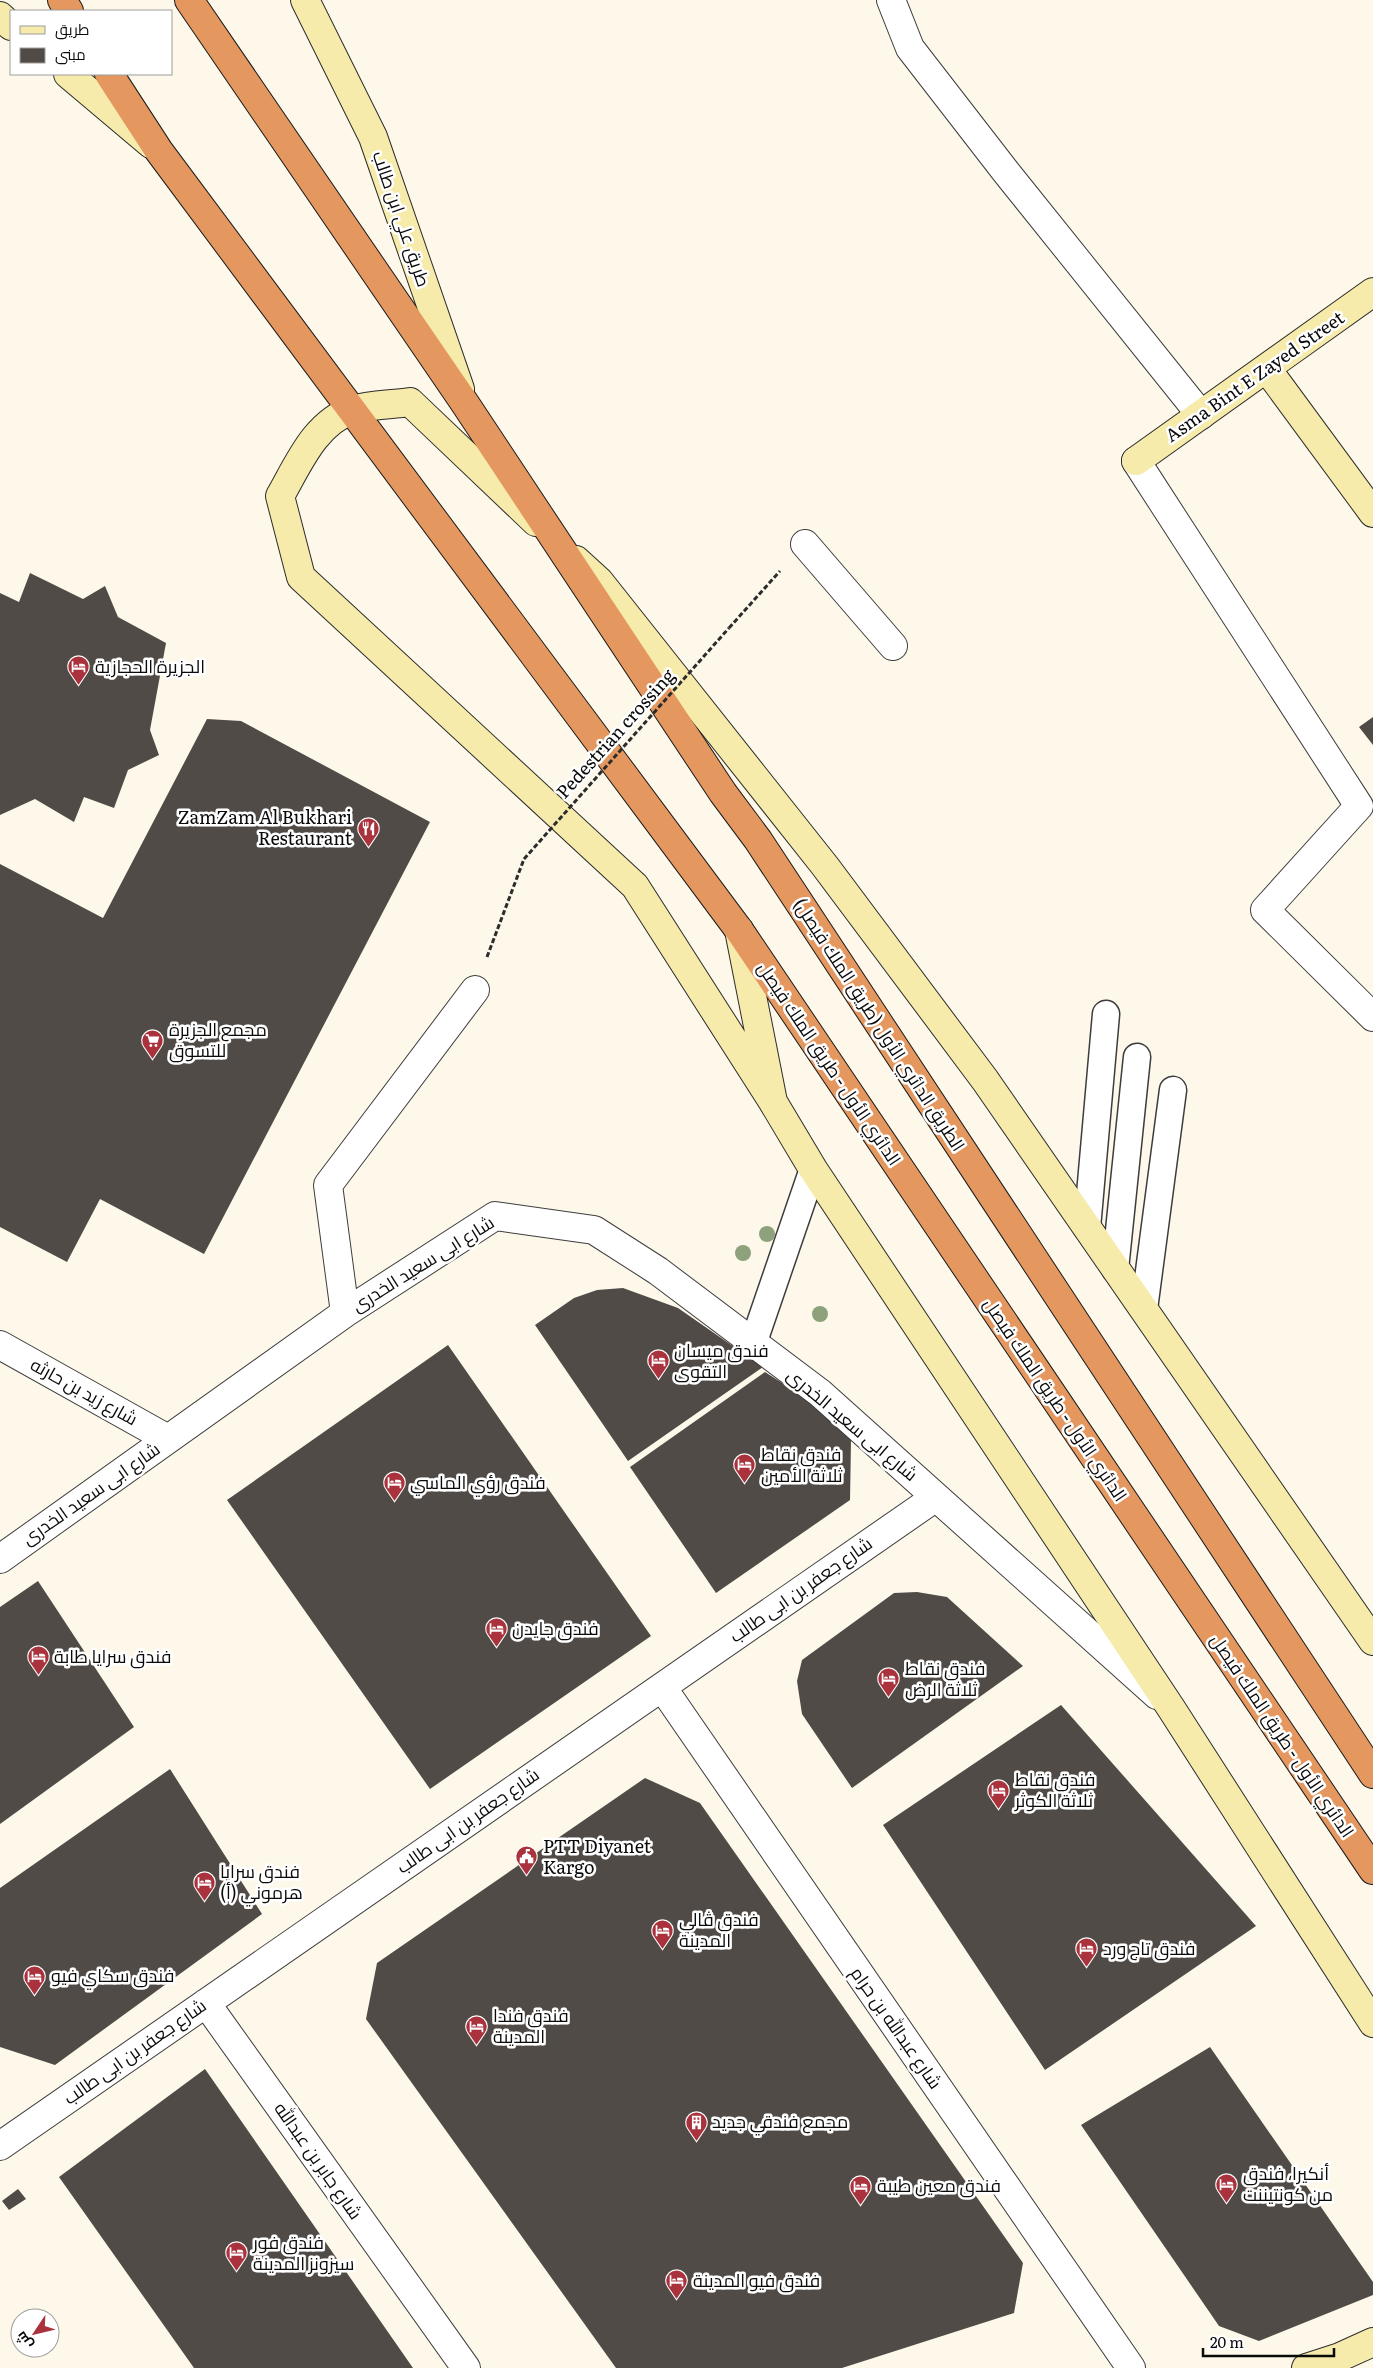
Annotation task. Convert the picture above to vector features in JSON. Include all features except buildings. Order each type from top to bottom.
[{"type":"highway","name":"الطريق الدائري الأول (طريق الملك فيصل)","points":[[189,0],[464,402],[723,793],[758,840],[1032,1259],[1373,1774]]},
{"type":"highway","name":"الدائري الأول - طريق الملك فيصل","points":[[110,75],[159,151],[739,930],[1373,1870]]},
{"type":"main road","name":"طريق علي ابن طالب","points":[[305,0],[373,137],[464,402],[458,447]]},
{"type":"main road","points":[[0,16],[10,25]]},
{"type":"main road","points":[[69,75],[159,151]]},
{"type":"main road","name":"Asma Bint E Zayed Street","points":[[1136,460],[1373,292]]},
{"type":"main road","points":[[1267,368],[1373,512]]},
{"type":"main road","points":[[1373,1641],[985,1080],[825,866],[599,581],[410,402],[352,410],[314,438],[280,496],[302,577],[635,886],[773,1102],[813,1169],[1171,1708],[1373,2023]]},
{"type":"main road","points":[[739,930],[773,1102]]},
{"type":"main road","points":[[1306,2368],[1340,2357],[1373,2342]]},
{"type":"street","points":[[891,0],[910,48],[1006,172],[1201,415]]},
{"type":"street","points":[[1136,460],[1359,806],[1266,910],[1373,1017]]},
{"type":"street","points":[[805,544],[892,646]]},
{"type":"street","points":[[345,1313],[328,1185],[475,990]]},
{"type":"street","name":"شارع ابى سعيد الخدرى","points":[[0,1559],[345,1313],[495,1216],[594,1230],[658,1272],[820,1393],[1171,1708]]},
{"type":"street","name":"شارع زيد بن حارثه","points":[[0,1345],[168,1439]]},
{"type":"street","name":"شارع جعفر بن ابى طالب","points":[[0,2146],[936,1497]]},
{"type":"street","name":"شارع عبدالله بن حرام","points":[[662,1687],[1131,2368]]},
{"type":"street","name":"شارع جابر بن عبدالله","points":[[206,2003],[466,2368]]},
{"type":"lane","points":[[1087,1228],[1106,1014]]},
{"type":"lane","points":[[1115,1269],[1137,1057]]},
{"type":"lane","points":[[1144,1309],[1173,1090]]},
{"type":"lane","points":[[753,1344],[813,1169]]},
{"type":"path","name":"Pedestrian crossing","points":[[475,990],[524,859],[805,544]]},
{"type":"place","name":"الجزيرة الحجازية","points":[[79,686]]},
{"type":"place","name":"ZamZam Al Bukhari Restaurant","points":[[368,847]]},
{"type":"place","name":"مجمع الجزيرة للتسوق","points":[[153,1059]]},
{"type":"place","name":"فندق ميسان التقوى","points":[[658,1380]]},
{"type":"place","name":"فندق نقاط ثلاثة الأمين","points":[[745,1484]]},
{"type":"place","name":"فندق رؤي الماسي","points":[[394,1502]]},
{"type":"place","name":"فندق جايدن","points":[[496,1648]]},
{"type":"place","name":"فندق سرايا طابة","points":[[38,1676]]},
{"type":"place","name":"فندق نقاط ثلاثة الرض","points":[[889,1698]]},
{"type":"place","name":"فندق نقاط ثلاثة الكوثر","points":[[999,1809]]},
{"type":"place","name":"PTT Diyanet Kargo","points":[[527,1876]]},
{"type":"place","name":"فندق سرايا هرموني (أ)","points":[[204,1901]]},
{"type":"place","name":"فندق ڤالي المدينة","points":[[663,1949]]},
{"type":"place","name":"فندق تاج ورد","points":[[1087,1968]]},
{"type":"place","name":"فندق سكاي فيو","points":[[35,1995]]},
{"type":"place","name":"فندق فندا المدينة","points":[[477,2045]]},
{"type":"place","name":"مجمع فندقي جديد","points":[[696,2141]]},
{"type":"place","name":"أنكيرا، فندق من كونتيننت","points":[[1227,2203]]},
{"type":"place","name":"فندق معين طيبة","points":[[861,2205]]},
{"type":"place","name":"فندق فور سيزونز المدينة","points":[[237,2272]]},
{"type":"place","name":"فندق فيو المدينة","points":[[677,2300]]}]
